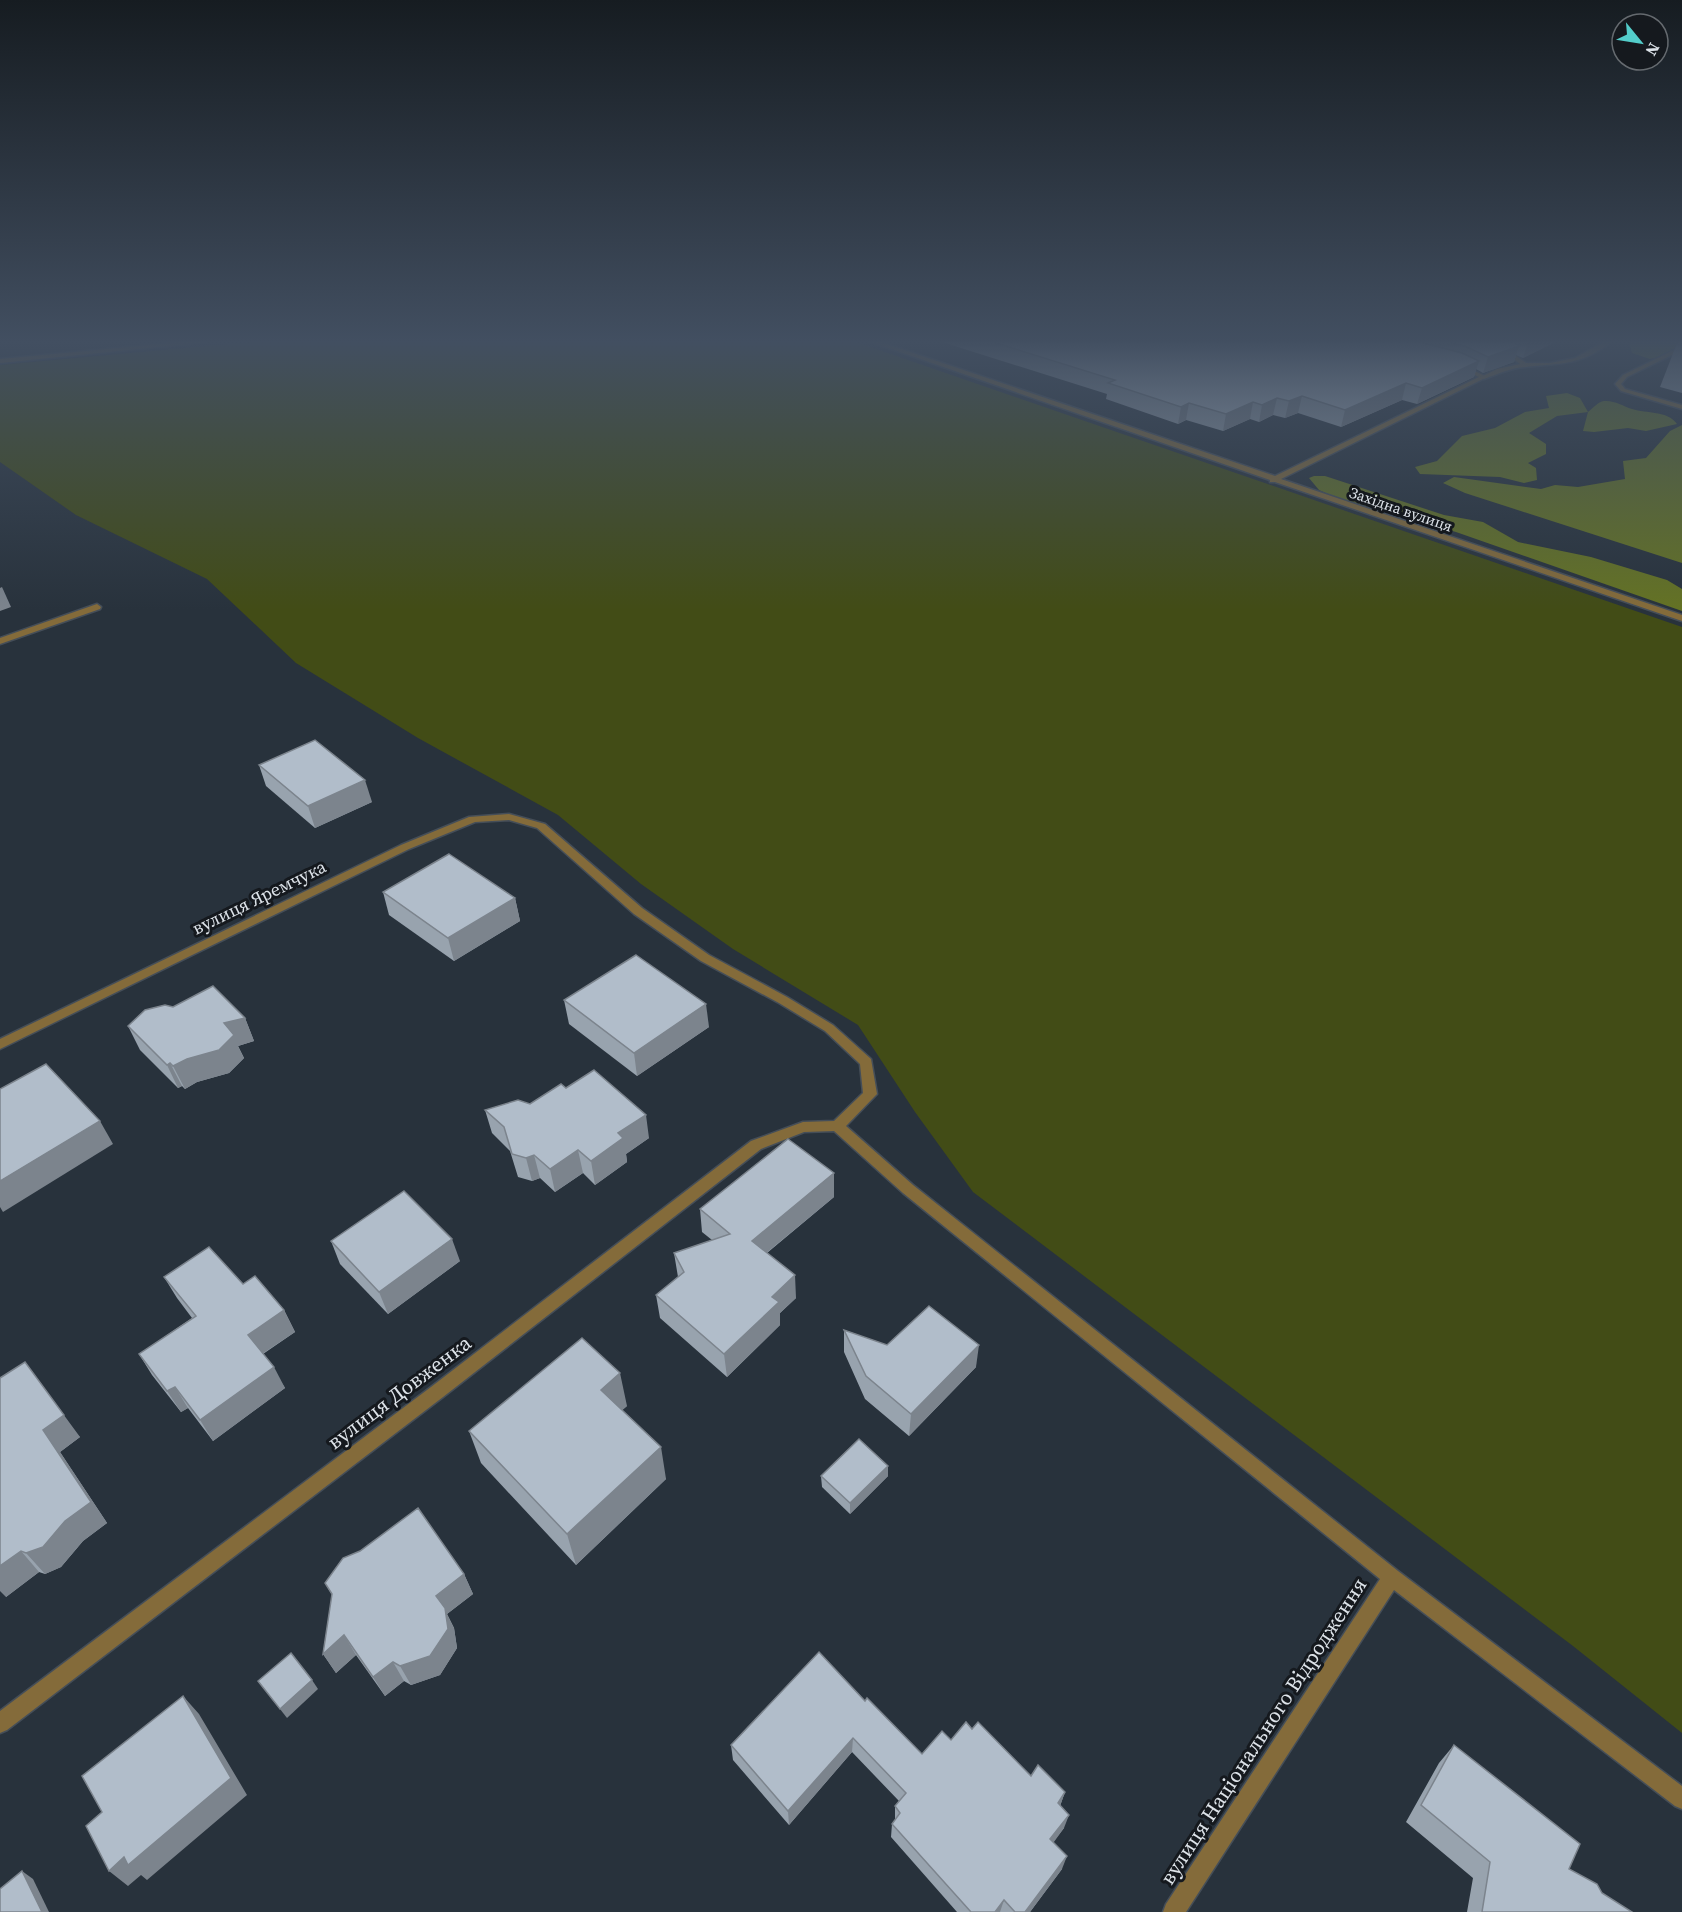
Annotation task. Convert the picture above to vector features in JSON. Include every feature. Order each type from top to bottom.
[{"type":"street","name":"Західна вулиця","points":[[1132,431],[1682,618]]},
{"type":"street","points":[[1273,480],[1373,431]]},
{"type":"street","points":[[0,641],[98,607]]},
{"type":"street","name":"вулиця Яремчука","points":[[0,1044],[405,847],[473,819],[508,817],[541,826],[638,911],[705,958],[829,1028],[866,1062],[870,1094],[837,1126]]},
{"type":"street","points":[[837,1126],[908,1189],[1392,1577],[1682,1799]]},
{"type":"street","name":"вулиця Довженка","points":[[0,1723],[446,1385],[756,1145],[803,1127],[837,1126]]},
{"type":"street","name":"вулиця Національного Відродження","points":[[1174,1912],[1392,1577]]},
{"type":"green space","points":[[0,431],[1115,431],[1682,627],[1682,1733],[1573,1646],[973,1192],[915,1112],[858,1025],[733,949],[641,884],[558,815],[418,738],[296,663],[207,579],[76,515],[0,462]]},
{"type":"green space","points":[[1482,431],[1532,431],[1529,433],[1546,444],[1546,454],[1528,463],[1536,468],[1537,480],[1524,483],[1500,477],[1420,474],[1415,467],[1437,461],[1462,436]]},
{"type":"green space","points":[[1670,431],[1682,431],[1682,563],[1465,493],[1443,483],[1454,477],[1541,489],[1555,485],[1578,487],[1625,479],[1623,461],[1646,458]]},
{"type":"green space","points":[[1325,476],[1444,515],[1483,522],[1518,542],[1591,557],[1667,580],[1682,589],[1682,611],[1456,532],[1332,496],[1319,490],[1309,478]]},
{"type":"building","points":[[315,740],[365,780],[308,806],[259,765]]},
{"type":"building","points":[[449,854],[515,898],[448,938],[383,892]]},
{"type":"building","points":[[636,955],[706,1004],[634,1053],[564,1000]]},
{"type":"building","points":[[213,986],[245,1018],[224,1023],[234,1035],[219,1050],[187,1059],[173,1066],[170,1063],[167,1065],[128,1026],[145,1010],[165,1005],[173,1007]]},
{"type":"building","points":[[46,1064],[100,1121],[0,1181],[0,1089]]},
{"type":"building","points":[[594,1070],[646,1115],[618,1133],[623,1138],[591,1161],[578,1150],[550,1169],[534,1155],[526,1158],[512,1154],[504,1127],[485,1110],[518,1100],[530,1104],[561,1084],[566,1088]]},
{"type":"building","points":[[788,1139],[834,1173],[752,1241],[795,1275],[772,1297],[779,1302],[724,1354],[656,1295],[684,1272],[674,1253],[730,1234],[700,1209]]},
{"type":"building","points":[[404,1191],[452,1239],[379,1292],[331,1241]]},
{"type":"building","points":[[209,1247],[243,1284],[255,1276],[284,1310],[248,1335],[274,1367],[200,1420],[175,1387],[167,1391],[139,1354],[196,1316],[164,1277]]},
{"type":"building","points":[[929,1306],[979,1345],[911,1414],[866,1376],[844,1330],[887,1345]]},
{"type":"building","points":[[582,1338],[620,1373],[601,1390],[661,1447],[567,1534],[469,1431]]},
{"type":"building","points":[[25,1362],[64,1415],[43,1430],[91,1502],[65,1521],[43,1547],[26,1553],[21,1551],[0,1566],[0,1378]]},
{"type":"building","points":[[859,1439],[888,1466],[850,1503],[821,1476]]},
{"type":"building","points":[[418,1508],[464,1574],[436,1596],[445,1608],[448,1629],[430,1656],[400,1666],[393,1662],[373,1677],[344,1635],[323,1654],[332,1594],[325,1583],[343,1558],[360,1551]]},
{"type":"building","points":[[819,1652],[865,1701],[867,1698],[922,1754],[942,1731],[951,1740],[966,1722],[972,1729],[978,1722],[1031,1776],[1038,1765],[1065,1792],[1058,1803],[1069,1815],[1050,1839],[1067,1856],[1025,1912],[1015,1912],[1004,1900],[995,1912],[971,1912],[892,1824],[900,1813],[895,1806],[906,1793],[853,1738],[788,1811],[731,1745]]},
{"type":"building","points":[[291,1653],[312,1680],[280,1709],[258,1681]]},
{"type":"building","points":[[183,1696],[231,1778],[128,1865],[124,1857],[109,1871],[86,1826],[102,1812],[82,1776]]},
{"type":"building","points":[[1454,1745],[1580,1844],[1569,1869],[1597,1884],[1602,1893],[1632,1912],[1482,1912],[1490,1862],[1421,1805]]},
{"type":"building","points":[[22,1871],[42,1912],[0,1912],[0,1889]]}]
